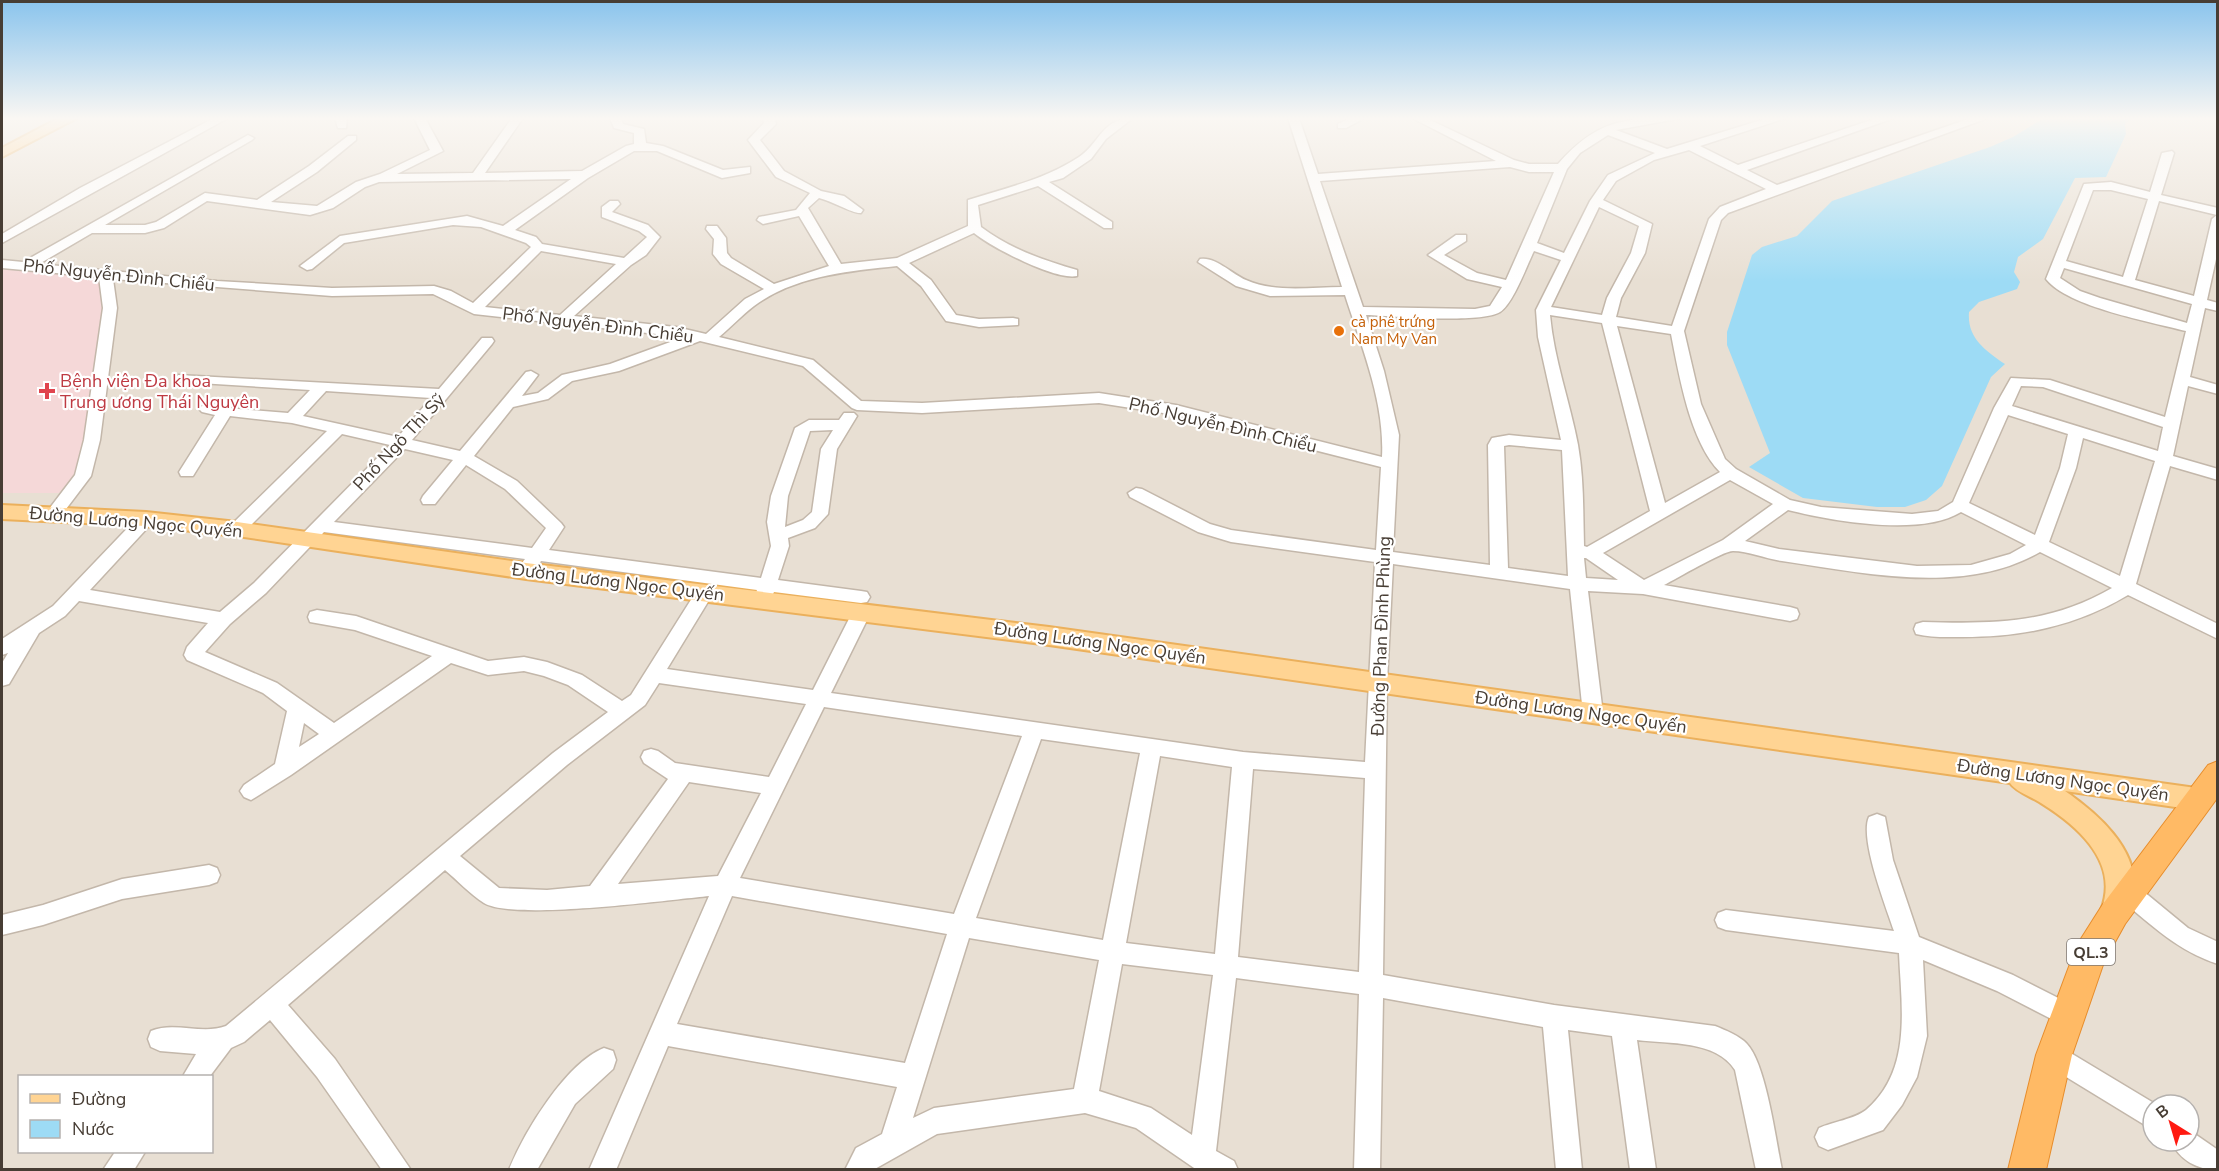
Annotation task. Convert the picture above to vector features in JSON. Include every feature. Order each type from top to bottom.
[{"type":"highway","name":"QL.3","points":[[2027,1170],[2054,1055],[2089,956],[2131,905],[2196,799],[2217,773]]},
{"type":"highway","name":"QL.3","points":[[2035,1129],[2037,1170]]},
{"type":"main road","name":"Đường Lương Ngọc Quyến","points":[[2,512],[54,513],[146,519],[237,529],[313,532],[532,562],[705,592],[765,592],[862,605],[1593,714],[2196,799]]},
{"type":"main road","points":[[1986,768],[2018,777],[2049,793],[2078,814],[2102,839],[2117,867],[2121,892],[2131,905]]},
{"type":"street","points":[[2,239],[119,173]]},
{"type":"street","points":[[27,265],[189,173]]},
{"type":"street","points":[[260,204],[307,173]]},
{"type":"street","points":[[382,177],[391,173]]},
{"type":"street","points":[[505,231],[588,173]]},
{"type":"street","points":[[779,173],[814,190],[817,194],[840,199],[857,210]]},
{"type":"street","points":[[1063,173],[1042,183],[972,203],[975,228],[1004,249],[1072,273]]},
{"type":"street","name":"Đường Phan Đình Phùng","points":[[1309,173],[1377,371],[1391,435],[1377,682],[1367,1170]]},
{"type":"street","points":[[1311,178],[1382,173]]},
{"type":"street","points":[[1356,311],[1475,313],[1495,309],[1530,245],[1559,173]]},
{"type":"street","points":[[1593,714],[1579,584],[1582,552],[1570,446],[1545,338],[1543,310],[1596,201],[1619,173]]},
{"type":"street","points":[[1744,173],[1776,189]]},
{"type":"street","points":[[1824,173],[1724,210],[1715,219],[1677,331],[1693,404],[1718,461],[1730,472],[1785,504],[1853,517],[1912,520],[1942,516],[1960,505],[2016,381],[2032,380],[2170,424]]},
{"type":"street","points":[[2128,282],[2162,173]]},
{"type":"street","points":[[92,229],[145,229],[160,225],[205,197],[310,211],[325,209],[335,204],[362,181],[382,177],[584,175]]},
{"type":"street","points":[[1042,183],[1108,225]]},
{"type":"street","points":[[2194,329],[2063,290],[2053,279],[2088,187],[2111,186],[2217,212]]},
{"type":"street","points":[[817,194],[802,207],[802,212],[837,268]]},
{"type":"street","points":[[1596,201],[1641,220],[1646,226],[1638,253],[1614,298],[1608,320],[1659,512]]},
{"type":"street","points":[[563,319],[626,262],[641,252],[654,237],[643,226],[614,219],[606,214],[606,210],[614,204]]},
{"type":"street","points":[[763,220],[802,212]]},
{"type":"street","points":[[1923,629],[1996,632],[2043,624],[2085,611],[2126,588],[2164,458],[2170,424],[2201,302],[2217,219]]},
{"type":"street","points":[[307,266],[340,240],[467,220],[531,240],[538,247],[626,262]]},
{"type":"street","points":[[507,404],[543,396],[567,378],[614,368],[703,338],[750,302],[773,289],[837,268],[900,262],[975,228]]},
{"type":"street","points":[[712,229],[720,238],[720,254],[726,261],[773,289]]},
{"type":"street","points":[[1461,238],[1435,255],[1472,276],[1510,285]]},
{"type":"street","points":[[1530,245],[1567,258]]},
{"type":"street","points":[[474,310],[538,247]]},
{"type":"street","points":[[900,262],[926,283],[951,318],[979,323],[1013,322]]},
{"type":"street","points":[[1205,262],[1241,283],[1270,292],[1349,291]]},
{"type":"street","points":[[2059,263],[2217,307]]},
{"type":"street","name":"Phố Nguyễn Đình Chiểu","points":[[2,264],[217,285],[332,292],[434,290],[474,310],[676,331],[808,363],[857,405],[881,408],[922,408],[1065,398],[1099,398],[1176,410],[1390,464]]},
{"type":"street","points":[[54,513],[83,476],[92,440],[110,308],[105,273]]},
{"type":"street","points":[[1543,310],[1677,331]]},
{"type":"street","name":"Phố Ngô Thì Sỹ","points":[[298,708],[270,688],[194,655],[197,647],[223,619],[260,588],[403,441],[445,394],[487,341]]},
{"type":"street","points":[[429,500],[531,375]]},
{"type":"street","points":[[2182,375],[2217,380]]},
{"type":"street","points":[[2182,375],[2217,390]]},
{"type":"street","points":[[183,378],[445,394]]},
{"type":"street","points":[[292,418],[321,388]]},
{"type":"street","points":[[780,535],[808,524],[820,514],[830,449],[857,405]]},
{"type":"street","points":[[2002,408],[2217,475]]},
{"type":"street","points":[[207,409],[292,418],[403,441],[464,457],[511,485],[554,525],[555,530],[532,562],[765,592],[780,546],[780,535],[775,522],[777,507],[803,428],[809,425],[843,425]]},
{"type":"street","points":[[187,472],[225,411]]},
{"type":"street","points":[[237,529],[338,429]]},
{"type":"street","points":[[1729,544],[1779,555],[1917,572],[1971,571],[2016,558],[2040,544],[2068,468],[2077,431]]},
{"type":"street","points":[[1499,573],[1496,445],[1498,442],[1509,440],[1570,446]]},
{"type":"street","points":[[1582,552],[1730,472]]},
{"type":"street","points":[[1136,493],[1204,528],[1231,536],[1579,584],[1643,588],[1790,614]]},
{"type":"street","points":[[1643,588],[1729,544],[1785,504]]},
{"type":"street","points":[[1960,505],[2126,588],[2216,627]]},
{"type":"street","points":[[2,648],[31,631],[78,594],[146,519]]},
{"type":"street","points":[[1582,552],[1643,588]]},
{"type":"street","points":[[160,1039],[204,1043],[222,1041],[235,1034],[560,759],[638,700],[705,592]]},
{"type":"street","points":[[78,594],[223,619]]},
{"type":"street","points":[[602,1170],[725,885],[862,605]]},
{"type":"street","points":[[317,617],[356,623],[488,669],[524,664],[547,669],[575,680],[623,712]]},
{"type":"street","points":[[2,679],[31,631]]},
{"type":"street","points":[[251,791],[450,654]]},
{"type":"street","points":[[655,675],[1243,760],[1376,771]]},
{"type":"street","points":[[284,769],[298,708],[334,734]]},
{"type":"street","points":[[892,1143],[961,926],[1035,729]]},
{"type":"street","points":[[1085,1100],[1151,747]]},
{"type":"street","points":[[651,757],[665,769],[774,786]]},
{"type":"street","points":[[1202,1158],[1226,966],[1243,760]]},
{"type":"street","points":[[597,895],[685,772]]},
{"type":"street","points":[[1828,1137],[1874,1121],[1893,1096],[1908,1068],[1915,1036],[1910,944],[1882,861],[1877,823]]},
{"type":"street","points":[[444,856],[492,896],[499,898],[547,900],[725,885],[1113,952],[1370,984],[1554,1017],[1715,1038],[1738,1052],[1747,1065],[1769,1170]]},
{"type":"street","points":[[2,925],[44,915],[122,889],[209,875]]},
{"type":"street","points":[[2131,905],[2198,948],[2217,952]]},
{"type":"street","points":[[1726,920],[1910,944],[2005,983],[2067,1015]]},
{"type":"street","points":[[271,1003],[326,1068],[398,1170]]},
{"type":"street","points":[[1554,1017],[1569,1170]]},
{"type":"street","points":[[1623,1026],[1643,1170]]},
{"type":"street","points":[[662,1033],[912,1077]]},
{"type":"street","points":[[196,1075],[222,1041]]},
{"type":"street","points":[[2054,1055],[2141,1110]]},
{"type":"street","points":[[522,1170],[566,1095],[604,1060]]},
{"type":"street","points":[[858,1170],[865,1157],[934,1121],[1085,1100],[1142,1117],[1202,1158],[1225,1170]]},
{"type":"street","points":[[116,1170],[131,1153]]},
{"type":"street","points":[[2199,1153],[2217,1167]]},
{"type":"shaded area","points":[[2,173],[2217,173],[2217,1169],[2,1170]]},
{"type":"shaded area","name":"Bệnh viện Đa khoa Trung ương Thái Nguyên","points":[[2,269],[100,275],[104,313],[79,469],[59,493],[2,493]]},
{"type":"water","points":[[1915,173],[2108,173],[2106,177],[2075,178],[2043,239],[2018,257],[2014,272],[2020,282],[2017,289],[1979,302],[1969,312],[1969,321],[1974,336],[1984,348],[2005,364],[1991,377],[1942,486],[1926,500],[1905,507],[1877,507],[1803,498],[1749,467],[1770,453],[1727,345],[1727,332],[1752,255],[1762,247],[1797,236],[1832,201]]},
{"type":"place","name":"cà phê trứng Nam My Van","points":[[1339,331]]},
{"type":"place","name":"Bệnh viện Đa khoa Trung ương Thái Nguyên","points":[[47,391]]}]
